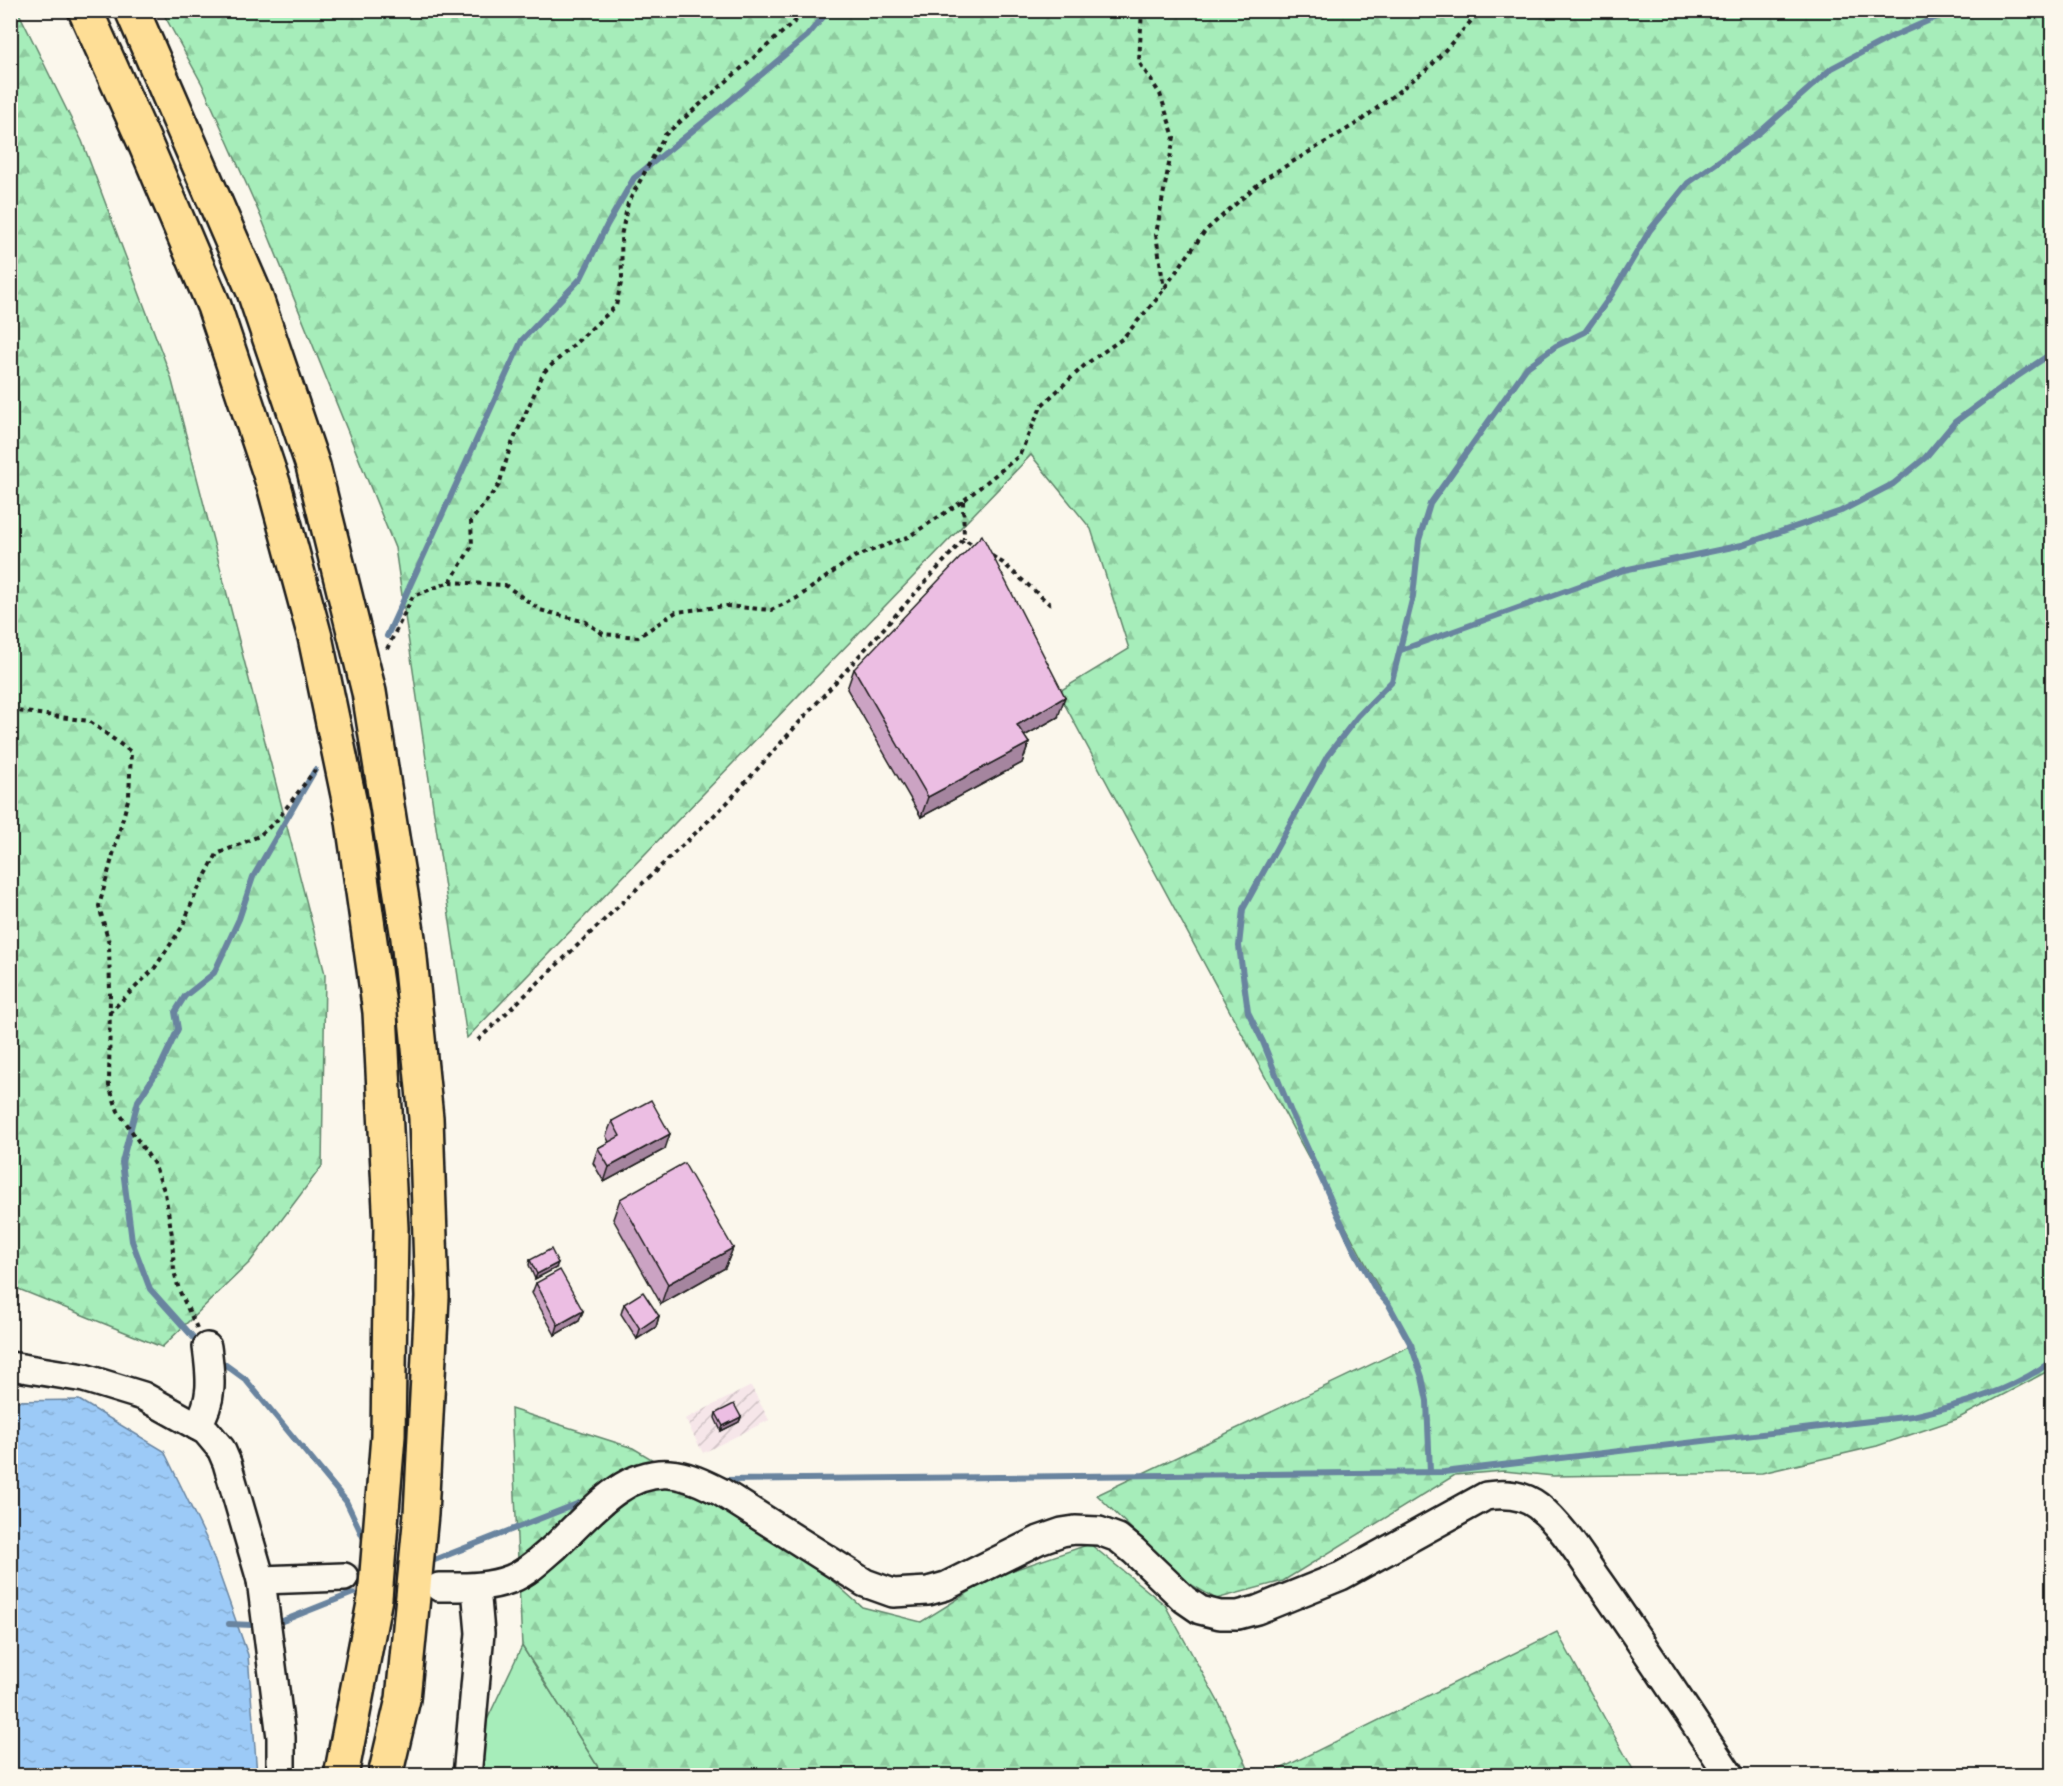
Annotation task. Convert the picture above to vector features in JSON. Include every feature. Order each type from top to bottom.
[{"type":"highway","points":[[85,10],[214,306],[275,489],[315,637],[352,814],[380,1012],[391,1228],[388,1436],[375,1598],[341,1776]]},
{"type":"highway","points":[[132,10],[255,292],[313,465],[369,692],[408,938],[426,1119],[432,1297],[421,1514],[403,1699],[385,1776]]},
{"type":"street","points":[[197,1426],[206,1412],[210,1395],[211,1375],[207,1347]]},
{"type":"street","points":[[10,1366],[84,1378],[144,1396],[197,1426],[214,1440],[228,1463],[261,1580],[281,1737],[280,1776]]},
{"type":"street","points":[[439,1587],[476,1588],[511,1579],[531,1568],[623,1486],[653,1474],[670,1474],[703,1483],[721,1492],[865,1583],[893,1593],[928,1591],[946,1586],[1039,1540],[1062,1532],[1099,1531],[1118,1538],[1184,1599],[1200,1610],[1220,1615],[1238,1615],[1257,1610],[1341,1576],[1486,1496],[1500,1494],[1519,1496],[1537,1505],[1566,1536],[1730,1776]]},
{"type":"street","points":[[261,1580],[344,1577]]},
{"type":"street","points":[[466,1776],[480,1633],[476,1588]]},
{"type":"path","points":[[450,582],[472,546],[471,521],[499,485],[510,448],[544,372],[616,306],[622,278],[621,236],[628,203],[665,135],[808,10]]},
{"type":"path","points":[[1142,10],[1139,62],[1160,94],[1174,137],[1156,234],[1164,290]]},
{"type":"path","points":[[387,649],[413,596],[450,582],[504,585],[540,610],[586,622],[603,634],[638,638],[676,612],[726,606],[771,610],[798,598],[854,558],[908,537],[963,501],[1019,456],[1042,405],[1086,364],[1122,339],[1164,290],[1205,231],[1264,179],[1359,122],[1430,67],[1481,10]]},
{"type":"path","points":[[478,1040],[726,804],[964,539],[963,501]]},
{"type":"path","points":[[964,539],[1003,563],[1053,607]]},
{"type":"path","points":[[10,710],[89,721],[131,752],[129,796],[99,906],[109,943],[109,1086],[118,1111],[154,1164],[158,1174],[165,1193],[172,1235],[174,1271],[179,1290],[207,1347]]},
{"type":"path","points":[[109,1013],[154,969],[182,927],[196,893],[217,854],[259,836],[277,820],[315,770]]},
{"type":"shaded area","points":[[751,1386],[769,1420],[703,1453],[685,1419]]},
{"type":"green space","points":[[10,11],[18,11],[82,141],[171,377],[325,974],[322,1166],[250,1262],[162,1347],[11,1286]]},
{"type":"green space","points":[[162,11],[2052,11],[2052,1369],[1957,1419],[1877,1446],[1762,1473],[1553,1476],[1504,1471],[1455,1475],[1283,1581],[1216,1599],[1185,1581],[1097,1495],[1410,1346],[1058,692],[1129,649],[1091,529],[1031,455],[467,1038],[395,548],[261,217],[202,84]]},
{"type":"green space","points":[[511,1409],[633,1448],[783,1537],[862,1607],[921,1622],[993,1577],[1090,1544],[1165,1605],[1220,1705],[1251,1775],[603,1775],[522,1646]]},
{"type":"green space","points":[[1557,1632],[1636,1775],[1283,1776],[1280,1769]]},
{"type":"green space","points":[[522,1646],[603,1775],[461,1775]]},
{"type":"water","points":[[79,1400],[164,1451],[208,1542],[248,1655],[257,1775],[11,1775],[11,1401]]},
{"type":"building","points":[[982,535],[1065,697],[1017,725],[1029,743],[928,797],[854,669]]},
{"type":"building","points":[[651,1100],[670,1134],[609,1167],[598,1148],[620,1136],[612,1121]]},
{"type":"building","points":[[684,1163],[733,1248],[668,1284],[620,1199]]},
{"type":"building","points":[[551,1249],[558,1263],[537,1274],[530,1260]]},
{"type":"building","points":[[560,1270],[583,1311],[558,1325],[536,1283]]},
{"type":"building","points":[[643,1292],[659,1316],[640,1329],[624,1304]]},
{"type":"building","points":[[734,1404],[741,1417],[723,1426],[716,1413]]},
{"type":"waterway","points":[[387,636],[522,340],[581,278],[607,225],[634,178],[807,36],[829,10]]},
{"type":"waterway","points":[[1430,1472],[1427,1401],[1411,1345],[1389,1305],[1376,1290],[1352,1246],[1248,1012],[1239,946],[1243,909],[1328,755],[1358,716],[1392,681],[1413,596],[1419,540],[1430,504],[1527,367],[1556,346],[1585,332],[1612,294],[1650,230],[1688,183],[1760,132],[1832,68],[1891,37],[1953,10]]},
{"type":"waterway","points":[[1401,650],[1624,570],[1742,545],[1841,511],[1893,484],[1925,458],[1955,422],[2052,353]]},
{"type":"waterway","points":[[201,1346],[150,1289],[132,1241],[122,1162],[138,1101],[160,1067],[178,1029],[175,1012],[185,996],[214,973],[239,919],[253,877],[315,770]]},
{"type":"waterway","points":[[216,1358],[245,1379],[346,1501],[365,1541]]},
{"type":"waterway","points":[[721,1480],[1444,1472],[1912,1416],[1949,1407],[2003,1389],[2052,1361]]},
{"type":"waterway","points":[[427,1563],[587,1500]]},
{"type":"waterway","points":[[275,1624],[358,1591]]},
{"type":"waterway","points":[[229,1624],[252,1625]]},
{"type":"tunnel","points":[[344,1577],[435,1586]]}]
